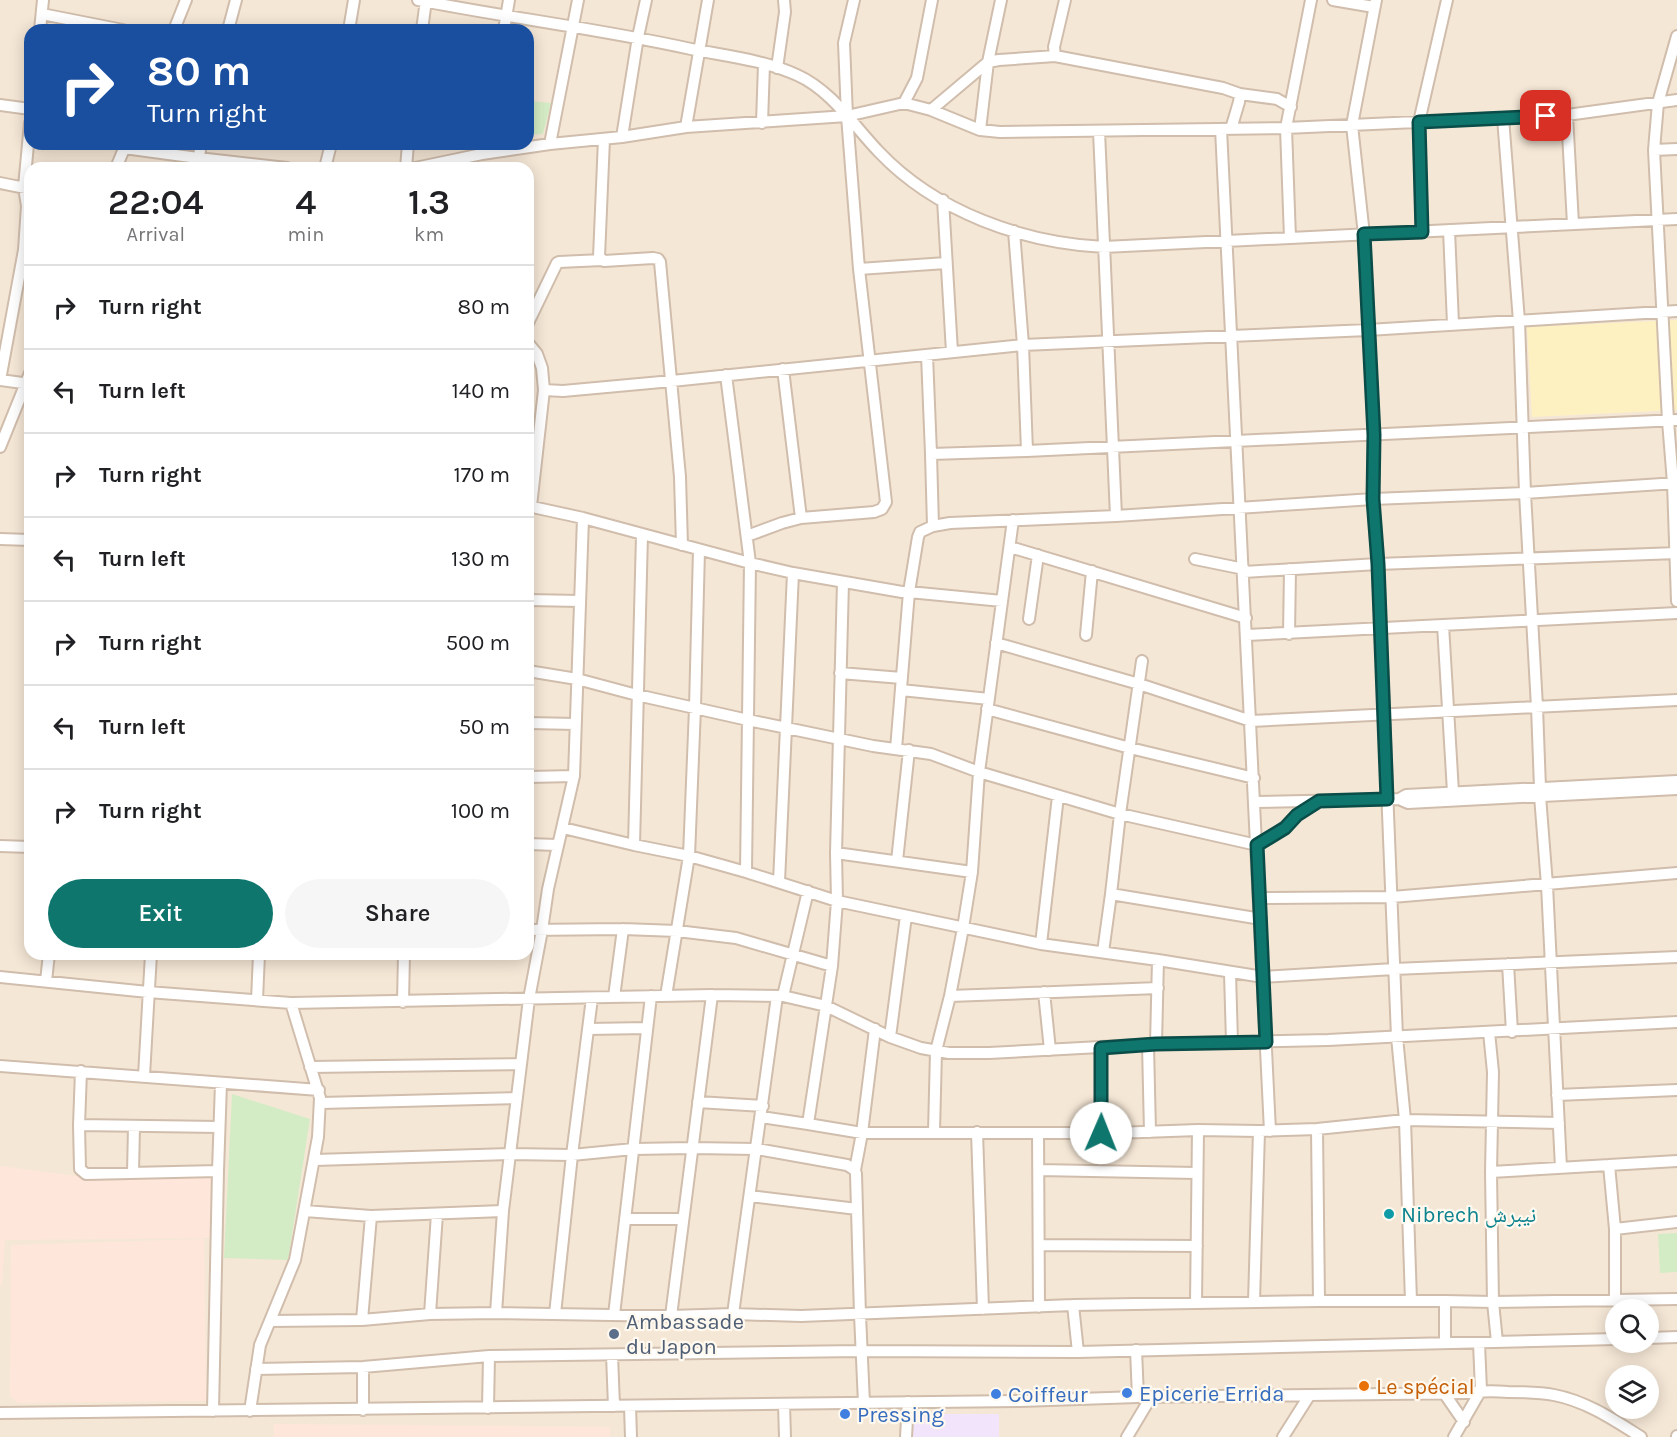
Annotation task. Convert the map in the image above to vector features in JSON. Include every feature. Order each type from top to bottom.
[{"type":"street","points":[[41,24],[44,0]]},
{"type":"street","points":[[176,24],[186,0]]},
{"type":"street","points":[[230,24],[236,0]]},
{"type":"street","points":[[350,24],[354,0]]},
{"type":"street","points":[[422,24],[424,0],[638,38],[777,68],[797,75],[826,94],[892,165],[943,201],[986,222],[1066,243],[1104,247],[1677,219]]},
{"type":"street","points":[[505,24],[509,0]]},
{"type":"street","points":[[550,144],[578,0]]},
{"type":"street","points":[[622,137],[646,0]]},
{"type":"street","points":[[686,128],[708,0]]},
{"type":"street","points":[[777,68],[785,12],[784,0]]},
{"type":"street","points":[[747,536],[801,518],[874,512],[882,509],[886,502],[868,360],[847,116],[844,43],[854,0]]},
{"type":"street","points":[[904,103],[917,78],[932,0]]},
{"type":"street","points":[[980,130],[988,63],[1001,0]]},
{"type":"street","points":[[1055,56],[1054,47],[1065,0]]},
{"type":"street","points":[[1290,238],[1286,128],[1311,0]]},
{"type":"street","points":[[1333,0],[1375,4],[1352,125],[1364,234],[1374,435],[1373,499],[1378,564],[1397,1036],[1405,1120],[1411,1301]]},
{"type":"street","points":[[1422,232],[1419,122],[1447,0]]},
{"type":"street","points":[[42,14],[93,24]]},
{"type":"street","points":[[1677,36],[1658,103],[1654,150],[1672,420],[1677,601]]},
{"type":"street","points":[[931,110],[988,63],[999,60],[1055,56],[1223,88],[1240,94],[1277,99],[1291,107]]},
{"type":"street","points":[[762,123],[764,64]]},
{"type":"street","points":[[1240,94],[1239,102],[1226,129],[1228,241],[1266,1042],[1265,1131],[1254,1302]]},
{"type":"street","points":[[534,145],[686,128],[847,116],[904,103],[931,110],[980,130],[1000,132],[1286,128],[1419,122],[1567,115],[1677,100]]},
{"type":"street","points":[[0,105],[24,108]]},
{"type":"street","points":[[1567,115],[1573,224]]},
{"type":"street","points":[[1503,118],[1519,321],[1525,492],[1561,1168]]},
{"type":"street","points":[[1099,131],[1116,516]]},
{"type":"street","points":[[602,260],[599,257],[604,139]]},
{"type":"street","points":[[1654,150],[1677,149]]},
{"type":"street","points":[[142,150],[194,162]]},
{"type":"street","points":[[438,162],[480,150]]},
{"type":"street","points":[[0,183],[24,187]]},
{"type":"street","points":[[943,201],[952,352]]},
{"type":"street","points":[[1449,230],[1453,324]]},
{"type":"street","points":[[1014,231],[1023,345],[1027,451]]},
{"type":"street","points":[[24,250],[0,380],[24,383]]},
{"type":"street","points":[[534,311],[559,262],[653,258],[660,262],[680,477],[682,546]]},
{"type":"street","points":[[859,269],[946,263]]},
{"type":"street","points":[[544,390],[563,391],[672,381],[1023,345],[1368,330],[1677,311]]},
{"type":"street","points":[[534,350],[543,368],[544,390],[534,466]]},
{"type":"street","points":[[927,355],[933,526]]},
{"type":"street","points":[[783,369],[801,518]]},
{"type":"street","points":[[726,375],[750,563],[747,872]]},
{"type":"street","points":[[0,447],[24,393]]},
{"type":"street","points":[[931,453],[1027,451],[1672,420]]},
{"type":"street","points":[[534,430],[540,431]]},
{"type":"street","points":[[896,749],[909,592],[918,537],[920,532],[933,526],[950,522],[1116,516],[1373,499],[1675,483]]},
{"type":"street","points":[[534,507],[793,573],[879,589],[1002,601]]},
{"type":"street","points":[[496,1313],[503,1211],[529,999],[548,889],[574,776],[583,518]]},
{"type":"street","points":[[934,1132],[936,1050],[950,996],[972,872],[979,772],[1013,520]]},
{"type":"street","points":[[634,845],[642,535]]},
{"type":"street","points":[[0,540],[24,540]]},
{"type":"street","points":[[1010,547],[1246,618]]},
{"type":"street","points":[[666,996],[689,856],[699,550]]},
{"type":"street","points":[[1195,559],[1244,570],[1676,553]]},
{"type":"street","points":[[1029,619],[1038,555]]},
{"type":"street","points":[[1289,633],[1290,569]]},
{"type":"street","points":[[1086,635],[1092,571]]},
{"type":"street","points":[[779,882],[793,573]]},
{"type":"street","points":[[808,1124],[832,966],[837,901],[836,853],[843,582]]},
{"type":"street","points":[[534,600],[580,600]]},
{"type":"street","points":[[1247,635],[1677,613]]},
{"type":"street","points":[[1443,625],[1453,792]]},
{"type":"street","points":[[996,643],[1138,684],[1251,721],[1677,700]]},
{"type":"street","points":[[1102,952],[1111,894],[1119,814],[1142,661]]},
{"type":"street","points":[[534,672],[577,679],[637,695],[786,728],[931,754],[979,772],[1119,814],[1257,845],[1285,828],[1297,815],[1319,801]]},
{"type":"street","points":[[840,673],[902,678]]},
{"type":"street","points":[[901,690],[988,704],[1130,748],[1254,778]]},
{"type":"street","points":[[534,723],[576,724]]},
{"type":"street","points":[[897,861],[909,750]]},
{"type":"street","points":[[534,777],[574,776]]},
{"type":"street","points":[[1255,802],[1399,799],[1408,803],[1677,781]]},
{"type":"street","points":[[1399,799],[1406,795],[1453,792],[1677,789]]},
{"type":"street","points":[[1041,944],[1058,796]]},
{"type":"street","points":[[563,828],[689,856],[837,901],[906,916],[1041,944],[1158,960],[1263,978],[1394,969],[1677,957]]},
{"type":"street","points":[[534,844],[557,845]]},
{"type":"street","points":[[0,846],[24,847]]},
{"type":"street","points":[[836,853],[972,872]]},
{"type":"street","points":[[1260,898],[1392,897],[1677,873]]},
{"type":"street","points":[[733,1314],[780,996],[793,956],[808,891]]},
{"type":"street","points":[[1111,894],[1261,919]]},
{"type":"street","points":[[890,1037],[906,916]]},
{"type":"street","points":[[614,997],[623,928]]},
{"type":"street","points":[[534,930],[623,928],[736,938],[832,966]]},
{"type":"street","points":[[46,981],[48,960]]},
{"type":"street","points":[[144,1076],[151,960]]},
{"type":"street","points":[[257,1000],[259,960]]},
{"type":"street","points":[[403,1002],[404,960]]},
{"type":"street","points":[[1150,1132],[1152,1044],[1158,988],[1158,960]]},
{"type":"street","points":[[1508,964],[1512,1032]]},
{"type":"street","points":[[1230,973],[1232,1042]]},
{"type":"street","points":[[0,977],[291,1003],[712,995],[780,996],[826,1006],[890,1037],[921,1048],[949,1053],[1512,1032],[1677,1022]]},
{"type":"street","points":[[950,996],[1158,988]]},
{"type":"street","points":[[1044,992],[1050,1050]]},
{"type":"street","points":[[671,1316],[712,995]]},
{"type":"street","points":[[614,1315],[651,996]]},
{"type":"street","points":[[555,1314],[592,998]]},
{"type":"street","points":[[250,1411],[260,1345],[295,1260],[318,1137],[321,1103],[319,1090],[291,1003]]},
{"type":"street","points":[[588,1029],[647,1028]]},
{"type":"street","points":[[864,1403],[855,1170],[875,1029]]},
{"type":"street","points":[[1489,1032],[1493,1072],[1491,1172],[1493,1302],[1497,1342]]},
{"type":"street","points":[[1101,1048],[1101,1133]]},
{"type":"street","points":[[310,1067],[521,1064]]},
{"type":"street","points":[[0,1066],[319,1090]]},
{"type":"street","points":[[81,1071],[79,1125],[80,1169],[82,1172],[86,1174],[218,1171]]},
{"type":"street","points":[[213,1411],[221,1083]]},
{"type":"street","points":[[1557,1095],[1677,1090]]},
{"type":"street","points":[[321,1103],[516,1098]]},
{"type":"street","points":[[698,1102],[762,1112],[808,1124],[862,1133],[1265,1131],[1317,1129],[1405,1120],[1559,1123]]},
{"type":"street","points":[[79,1125],[219,1127]]},
{"type":"street","points":[[133,1173],[134,1126]]},
{"type":"street","points":[[1317,1129],[1319,1301]]},
{"type":"street","points":[[1196,1303],[1197,1130]]},
{"type":"street","points":[[977,1132],[983,1309]]},
{"type":"street","points":[[1038,1133],[1039,1306]]},
{"type":"street","points":[[315,1160],[510,1154],[572,1155],[633,1149],[757,1149],[847,1165],[855,1170]]},
{"type":"street","points":[[1491,1172],[1677,1161]]},
{"type":"street","points":[[1609,1165],[1615,1229],[1615,1299]]},
{"type":"street","points":[[1039,1170],[1196,1173]]},
{"type":"street","points":[[750,1197],[857,1209]]},
{"type":"street","points":[[305,1211],[370,1216],[503,1211]]},
{"type":"street","points":[[430,1314],[437,1214]]},
{"type":"street","points":[[363,1320],[370,1216]]},
{"type":"street","points":[[625,1219],[683,1220]]},
{"type":"street","points":[[1615,1229],[1677,1222]]},
{"type":"street","points":[[1039,1245],[1197,1246]]},
{"type":"street","points":[[1659,1300],[1677,1299]]},
{"type":"street","points":[[271,1321],[363,1320],[430,1314],[496,1313],[671,1316],[733,1314],[801,1317],[1073,1305],[1319,1301],[1605,1301]]},
{"type":"street","points":[[1445,1301],[1445,1343]]},
{"type":"street","points":[[1073,1305],[1078,1352]]},
{"type":"street","points":[[1659,1338],[1677,1337]]},
{"type":"street","points":[[256,1369],[363,1367],[489,1356],[861,1351],[1078,1352],[1605,1339]]},
{"type":"street","points":[[1454,1437],[1481,1390],[1479,1343]]},
{"type":"street","points":[[1136,1350],[1138,1397]]},
{"type":"street","points":[[612,1355],[614,1406]]},
{"type":"street","points":[[488,1408],[489,1356]]},
{"type":"street","points":[[363,1367],[363,1410]]},
{"type":"street","points":[[0,1413],[1020,1401],[1138,1397],[1466,1393],[1481,1390],[1535,1392],[1578,1401],[1598,1410],[1641,1437]]},
{"type":"street","points":[[1444,1393],[1464,1422]]},
{"type":"street","points":[[1283,1437],[1309,1396]]},
{"type":"street","points":[[1126,1437],[1151,1397]]},
{"type":"street","points":[[906,1437],[908,1402]]},
{"type":"street","points":[[784,1404],[785,1437]]},
{"type":"street","points":[[630,1406],[631,1437]]},
{"type":"shaded area","points":[[0,0],[1677,0],[1677,1437],[0,1437]]},
{"type":"shaded area","points":[[0,1166],[92,1178],[212,1175],[211,1238],[5,1240],[2,1285],[0,1285]]},
{"type":"shaded area","points":[[204,1239],[206,1401],[18,1403],[10,1396],[11,1245]]},
{"type":"shaded area","points":[[912,1414],[999,1414],[999,1437],[912,1437]]},
{"type":"shaded area","points":[[274,1424],[610,1427],[610,1437],[274,1437]]},
{"type":"green space","points":[[534,102],[551,103],[543,134],[534,135]]},
{"type":"green space","points":[[232,1094],[310,1119],[288,1260],[224,1258]]},
{"type":"green space","points":[[1677,1233],[1677,1272],[1660,1273],[1658,1234]]},
{"type":"sand","points":[[1677,320],[1677,410],[1532,417],[1527,327]]},
{"type":"place","name":"Nibrech نيبرش","points":[[1389,1214]]},
{"type":"place","name":"Ambassade du Japon","points":[[614,1334]]},
{"type":"place","name":"Le spécial","points":[[1364,1386]]},
{"type":"place","name":"Epicerie Errida","points":[[1127,1393]]},
{"type":"place","name":"Coiffeur","points":[[996,1394]]},
{"type":"place","name":"Pressing","points":[[845,1414]]},
{"type":"route","points":[[1101,1133],[1101,1048],[1156,1044],[1266,1042],[1257,845],[1285,828],[1297,815],[1319,801],[1387,799],[1378,564],[1373,499],[1374,435],[1364,234],[1422,232],[1419,122],[1546,116]]}]
